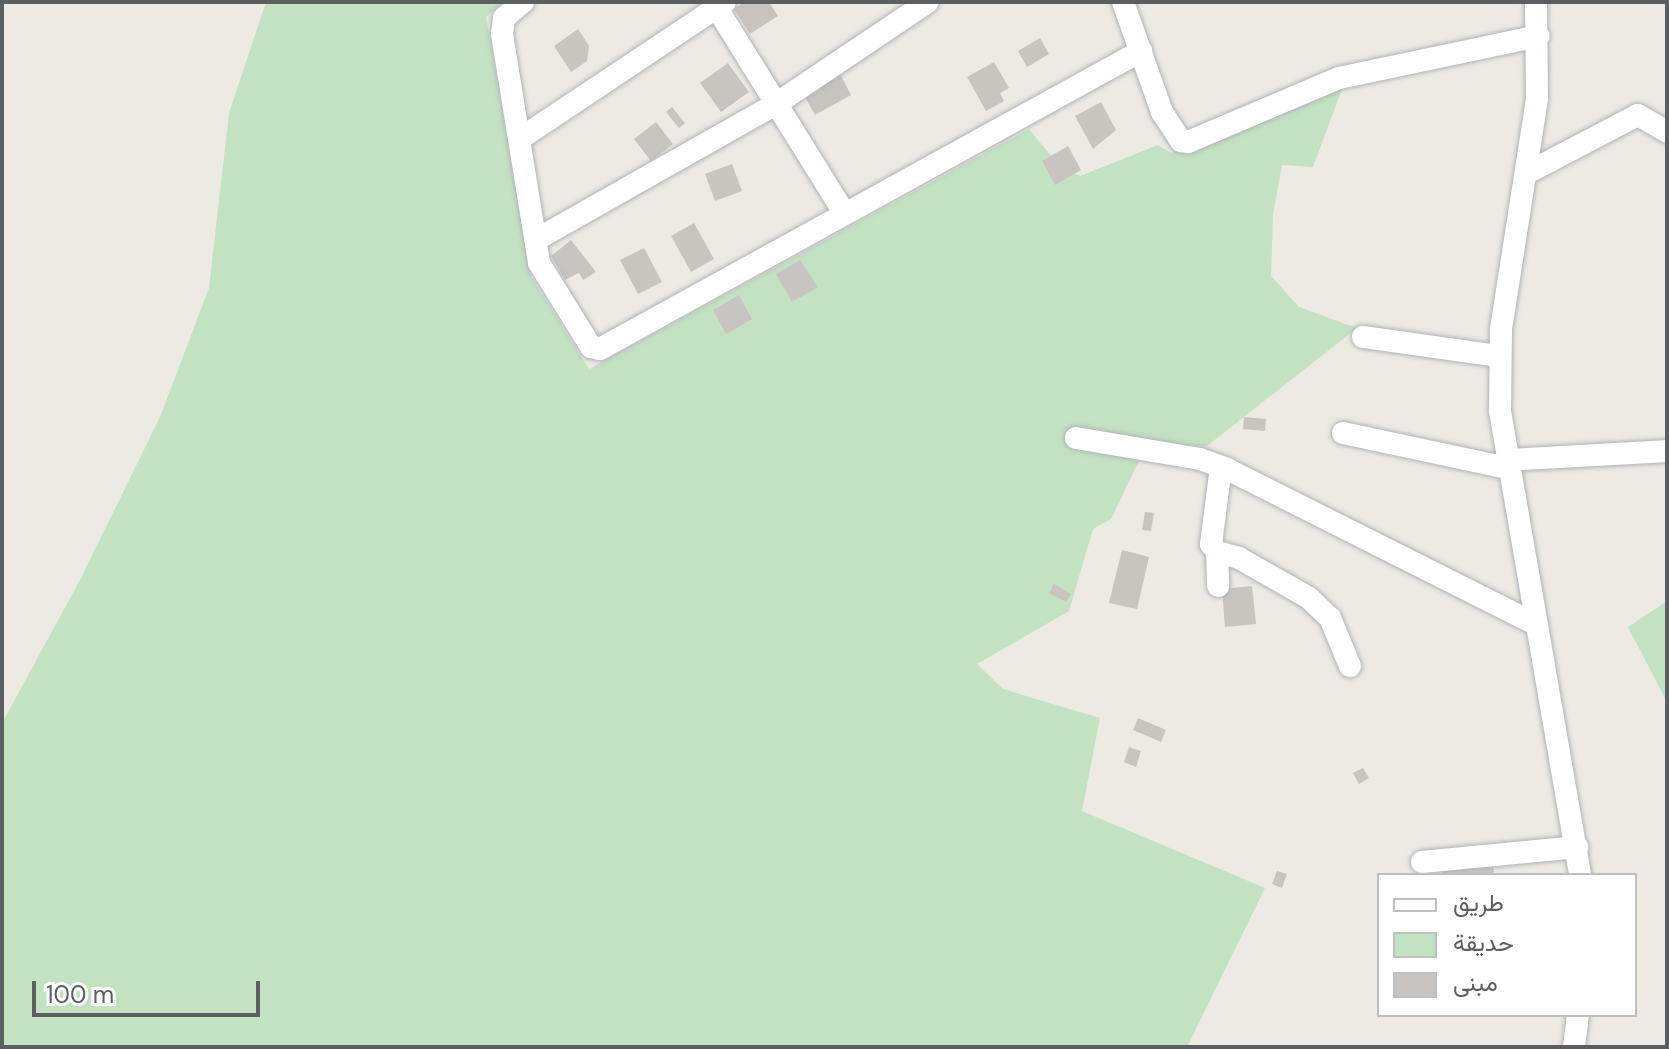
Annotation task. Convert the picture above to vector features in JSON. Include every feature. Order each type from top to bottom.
[{"type":"street","points":[[523,2],[504,18],[502,34],[539,238],[539,263],[591,347],[600,349],[843,211],[1141,51]]},
{"type":"street","points":[[1123,2],[1167,122],[1181,141],[1188,142],[1339,78],[1539,36]]},
{"type":"street","points":[[1536,2],[1539,36],[1527,173],[1506,281],[1499,356],[1507,464],[1580,873]]},
{"type":"street","points":[[521,138],[718,4],[843,211]]},
{"type":"street","points":[[539,238],[779,102],[919,4]]},
{"type":"street","points":[[1527,173],[1638,115],[1667,132]]},
{"type":"street","points":[[1363,337],[1499,356]]},
{"type":"street","points":[[1343,433],[1507,464],[1667,451]]},
{"type":"street","points":[[1076,438],[1221,467],[1537,625]]},
{"type":"street","points":[[1218,586],[1217,552],[1211,544],[1221,467]]},
{"type":"street","points":[[1217,552],[1239,558],[1309,598],[1330,618],[1350,666]]},
{"type":"street","points":[[1422,862],[1577,847]]},
{"type":"street","points":[[1574,1047],[1578,1017]]},
{"type":"green space","points":[[266,2],[503,2],[486,17],[532,278],[589,369],[1029,129],[1060,167],[1080,176],[1158,145],[1171,153],[1345,81],[1313,167],[1282,165],[1273,214],[1271,276],[1299,307],[1357,328],[1207,446],[1153,446],[1139,461],[1111,519],[1093,529],[1069,611],[977,664],[1003,689],[1100,718],[1082,811],[1265,888],[1187,1047],[2,1047],[2,723],[80,580],[160,417],[209,288],[229,113]]},
{"type":"green space","points":[[1667,601],[1667,702],[1628,627]]},
{"type":"building","points":[[744,2],[769,2],[778,16],[750,34],[734,9]]},
{"type":"building","points":[[578,29],[589,46],[587,61],[571,72],[554,46]]},
{"type":"building","points":[[1040,38],[1049,54],[1027,67],[1018,51]]},
{"type":"building","points":[[994,62],[1009,88],[1000,93],[1004,101],[986,111],[967,77]]},
{"type":"building","points":[[728,63],[749,92],[721,112],[700,83]]},
{"type":"building","points":[[838,70],[851,95],[815,115],[805,97],[820,89],[816,82]]},
{"type":"building","points":[[1101,102],[1116,130],[1093,149],[1075,116]]},
{"type":"building","points":[[672,107],[685,123],[679,128],[666,112]]},
{"type":"building","points":[[656,122],[673,144],[651,161],[634,139]]},
{"type":"building","points":[[1068,146],[1081,170],[1055,185],[1042,161]]},
{"type":"building","points":[[732,164],[742,191],[715,201],[705,174]]},
{"type":"building","points":[[694,223],[714,259],[691,272],[671,236]]},
{"type":"building","points":[[571,240],[596,272],[583,280],[579,273],[565,280],[551,256]]},
{"type":"building","points":[[644,248],[662,282],[638,294],[620,260]]},
{"type":"building","points":[[800,260],[818,287],[792,302],[776,274]]},
{"type":"building","points":[[739,295],[752,319],[726,334],[713,310]]},
{"type":"building","points":[[1244,417],[1266,419],[1265,431],[1243,429]]},
{"type":"building","points":[[1145,512],[1154,513],[1151,531],[1142,530]]},
{"type":"building","points":[[1122,550],[1149,557],[1137,609],[1109,603]]},
{"type":"building","points":[[1054,584],[1071,594],[1066,602],[1049,593]]},
{"type":"building","points":[[1252,586],[1256,624],[1225,627],[1222,589]]},
{"type":"building","points":[[1138,718],[1166,730],[1161,742],[1133,730]]},
{"type":"building","points":[[1129,747],[1141,751],[1136,767],[1124,762]]},
{"type":"building","points":[[1363,768],[1369,778],[1359,784],[1353,773]]},
{"type":"building","points":[[1493,862],[1494,873],[1442,873],[1441,865]]},
{"type":"building","points":[[1277,871],[1287,874],[1282,888],[1272,884]]}]
